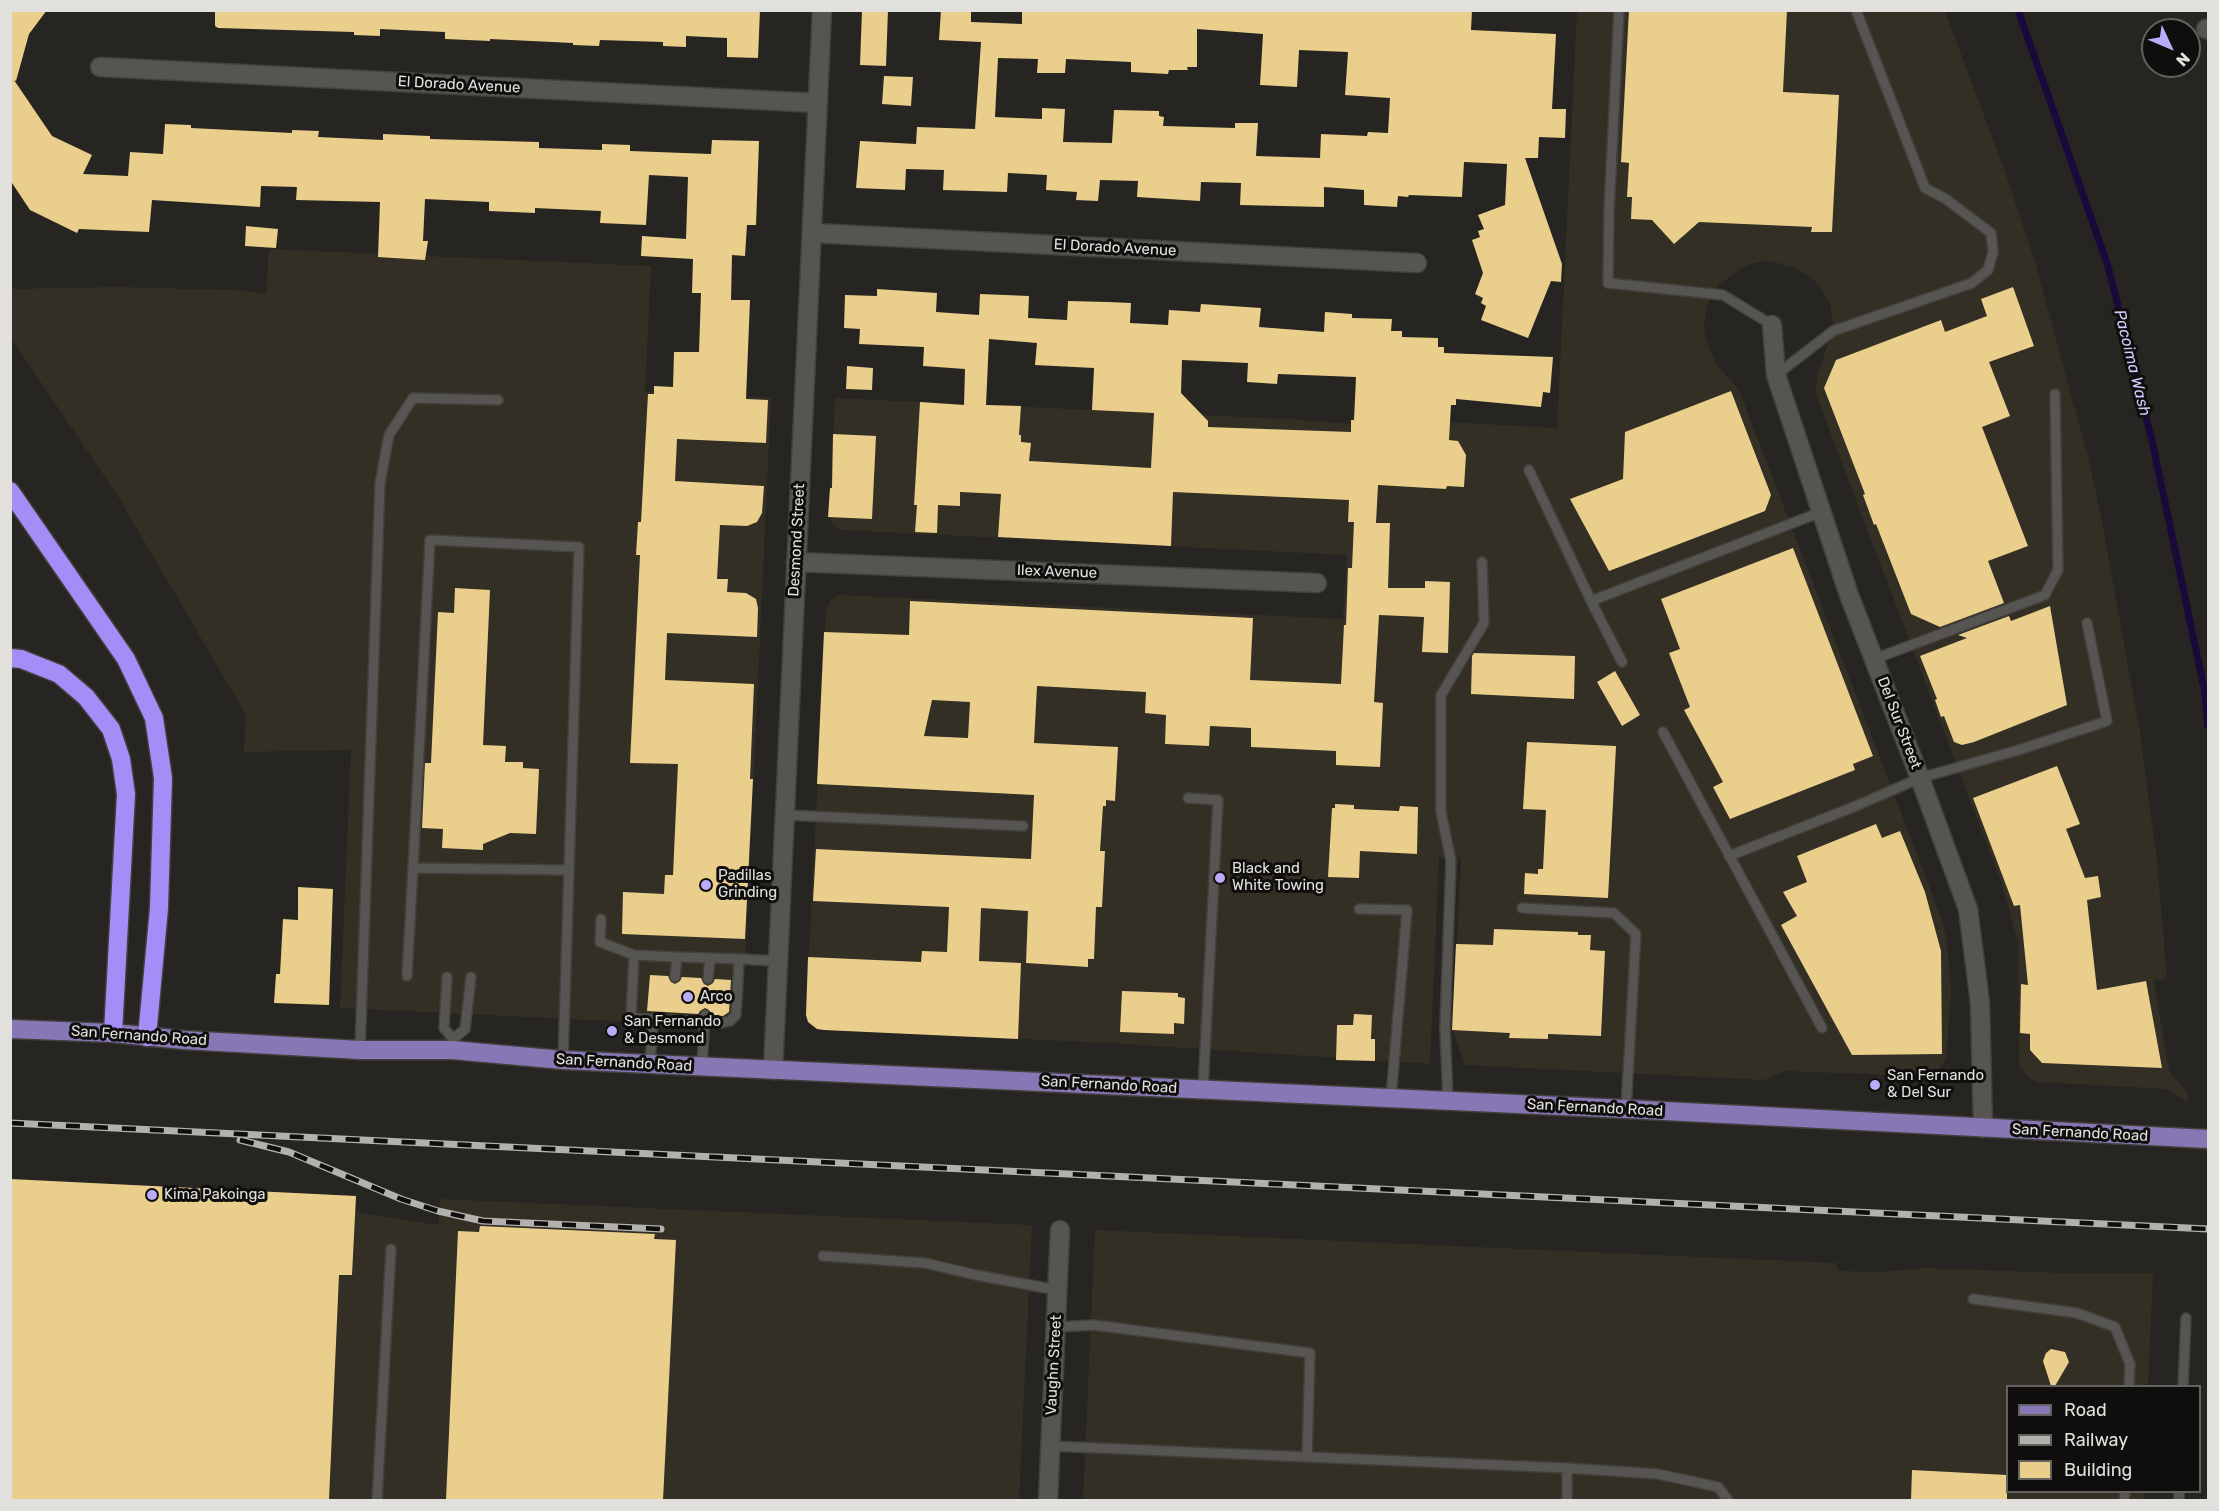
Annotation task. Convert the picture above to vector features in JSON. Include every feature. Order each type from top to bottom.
[{"type":"highway","points":[[10,491],[126,659],[154,718],[163,778],[159,908],[147,1037]]},
{"type":"highway","points":[[10,658],[21,659],[59,675],[86,697],[111,729],[121,759],[126,794],[113,1033]]},
{"type":"main road","name":"San Fernando Road","points":[[10,1029],[113,1033],[360,1050],[452,1045],[563,1060],[1626,1109],[2208,1139]]},
{"type":"street","name":"Desmond Street","points":[[773,1070],[822,10]]},
{"type":"street","name":"El Dorado Avenue","points":[[100,68],[818,103]]},
{"type":"street","name":"El Dorado Avenue","points":[[812,233],[1417,263]]},
{"type":"street","name":"Del Sur Street","points":[[1772,325],[1776,375],[1848,595],[1920,778],[1968,909],[1980,1003],[1983,1128]]},
{"type":"street","name":"Ilex Avenue","points":[[796,562],[1317,582]]},
{"type":"street","name":"Vaughn Street","points":[[1048,1500],[1060,1230]]},
{"type":"lane","points":[[1619,10],[1609,210],[1608,283],[1723,295],[1772,325]]},
{"type":"lane","points":[[1776,375],[1833,332],[1972,283],[1988,270],[1993,252],[1990,233],[1946,199],[1925,188],[1856,10]]},
{"type":"lane","points":[[1874,659],[2045,595],[2058,570],[2055,394]]},
{"type":"lane","points":[[360,1050],[380,483],[389,435],[413,398],[498,400]]},
{"type":"lane","points":[[1529,470],[1622,662]]},
{"type":"lane","points":[[1591,601],[1821,512]]},
{"type":"lane","points":[[407,976],[430,540],[579,547],[563,1060]]},
{"type":"lane","points":[[1448,1101],[1445,1027],[1451,861],[1441,812],[1441,695],[1484,623],[1482,562]]},
{"type":"lane","points":[[1729,856],[1920,778],[2022,749],[2107,721],[2087,623]]},
{"type":"lane","points":[[1663,732],[1822,1028]]},
{"type":"lane","points":[[1188,798],[1218,800],[1203,1090]]},
{"type":"lane","points":[[786,815],[1023,826]]},
{"type":"lane","points":[[413,868],[569,870]]},
{"type":"lane","points":[[1522,908],[1614,913],[1636,934],[1626,1109]]},
{"type":"lane","points":[[1359,909],[1407,910],[1391,1098]]},
{"type":"lane","points":[[601,919],[600,942],[634,955],[779,961]]},
{"type":"lane","points":[[634,955],[631,1018],[653,1019],[673,1017],[730,1021],[736,1015],[740,959]]},
{"type":"lane","points":[[675,977],[677,957]]},
{"type":"lane","points":[[708,979],[710,958]]},
{"type":"lane","points":[[447,977],[444,1028],[452,1045],[465,1029],[471,977]]},
{"type":"lane","points":[[702,1066],[705,1018]]},
{"type":"lane","points":[[650,1064],[653,1019]]},
{"type":"lane","points":[[377,1500],[391,1249]]},
{"type":"lane","points":[[823,1256],[925,1263],[1057,1290]]},
{"type":"lane","points":[[1973,1299],[2077,1313],[2115,1327],[2130,1364],[2129,1385]]},
{"type":"lane","points":[[2183,1385],[2186,1318]]},
{"type":"lane","points":[[1056,1327],[1094,1325],[1310,1353],[1308,1457]]},
{"type":"lane","points":[[1050,1446],[1567,1468],[1658,1474],[1718,1487],[1728,1500]]},
{"type":"lane","points":[[1567,1468],[1567,1500]]},
{"type":"shaded area","points":[[1577,11],[1945,11],[2004,169],[2035,262],[2088,457],[2101,516],[2140,733],[2157,861],[2167,979],[2154,981],[2169,1071],[2188,1094],[2187,1102],[2168,1089],[2037,1082],[2028,1077],[2019,1065],[2018,943],[2002,884],[1816,395],[1817,376],[1833,322],[1830,305],[1821,288],[1811,277],[1796,268],[1764,261],[1745,266],[1718,285],[1707,306],[1704,327],[1706,339],[1716,364],[1739,390],[1941,917],[1946,935],[1951,991],[1946,1059],[1938,1071],[1922,1076],[1784,1071],[1764,1080],[1465,1065],[1453,1031],[1461,857],[1439,857],[1430,1064],[1109,1043],[824,1030],[806,1015],[826,610],[831,600],[844,595],[1343,619],[1347,555],[842,530],[833,524],[830,514],[835,398],[1352,424],[1353,417],[1557,428]]},
{"type":"shaded area","points":[[269,249],[651,266],[645,392],[771,398],[743,1006],[737,1019],[632,1022],[340,1008],[351,750],[244,752],[246,715],[119,498],[11,338],[10,289],[115,287],[237,290],[266,294]]},
{"type":"shaded area","points":[[11,1179],[356,1196],[356,1212],[438,1225],[441,1199],[1032,1225],[1019,1500],[11,1500]]},
{"type":"shaded area","points":[[1095,1230],[1836,1263],[1838,1271],[1882,1272],[1924,1268],[2064,1273],[2153,1273],[2148,1385],[2006,1385],[2006,1493],[2144,1493],[2144,1500],[1083,1500]]},
{"type":"building","points":[[10,10],[47,10],[29,34],[16,81],[14,80],[52,136],[92,155],[83,174],[128,176],[130,152],[163,154],[165,124],[191,125],[191,128],[292,133],[292,130],[319,131],[318,137],[383,140],[383,134],[430,136],[430,139],[539,142],[539,148],[602,150],[602,144],[630,145],[630,151],[711,154],[712,140],[759,141],[756,225],[747,225],[745,256],[732,255],[731,300],[750,300],[746,399],[768,400],[766,443],[677,439],[675,481],[764,486],[762,513],[757,522],[747,526],[720,525],[717,579],[728,579],[727,592],[746,593],[756,599],[757,637],[667,633],[665,680],[754,684],[750,779],[753,779],[745,939],[622,934],[623,892],[664,894],[665,875],[673,875],[678,764],[630,763],[640,555],[636,555],[638,522],[641,522],[648,394],[654,394],[654,386],[673,387],[674,352],[699,352],[701,293],[692,293],[693,259],[641,256],[642,236],[686,239],[688,177],[649,175],[646,225],[600,223],[601,211],[535,208],[535,213],[489,211],[489,202],[425,199],[423,241],[428,241],[425,260],[378,257],[380,202],[296,200],[297,187],[261,186],[260,207],[152,200],[149,232],[79,229],[77,233],[30,210],[10,180]]},
{"type":"building","points":[[215,10],[760,10],[758,58],[727,57],[727,38],[686,36],[686,47],[663,46],[663,42],[600,40],[599,46],[490,39],[490,41],[445,39],[445,32],[380,29],[380,36],[354,35],[354,32],[218,28],[215,26]]},
{"type":"building","points":[[862,10],[888,10],[886,66],[860,65]]},
{"type":"building","points":[[941,10],[971,10],[971,22],[1022,24],[1022,10],[1472,10],[1471,30],[1556,34],[1552,109],[1566,109],[1565,138],[1539,137],[1538,158],[1525,158],[1562,264],[1561,282],[1551,281],[1528,338],[1481,320],[1486,306],[1481,303],[1483,298],[1475,294],[1483,273],[1472,240],[1480,237],[1478,231],[1484,229],[1478,215],[1505,205],[1507,164],[1464,162],[1462,197],[1398,196],[1397,207],[1364,205],[1364,190],[1324,187],[1324,207],[1240,205],[1241,183],[1201,182],[1200,201],[1137,197],[1138,181],[1100,180],[1098,201],[1076,200],[1077,192],[1046,190],[1047,175],[1008,173],[1007,192],[943,190],[944,170],[906,169],[905,190],[856,188],[860,141],[916,144],[917,127],[975,129],[981,42],[939,40]],"holes":[[[1197,29],[1263,34],[1260,85],[1297,87],[1299,50],[1348,52],[1345,95],[1390,98],[1388,133],[1368,132],[1367,136],[1321,134],[1320,158],[1256,156],[1258,123],[1235,123],[1235,128],[1163,126],[1164,117],[1159,116],[1159,111],[1114,110],[1112,143],[1063,142],[1065,109],[1042,108],[1042,119],[995,117],[998,58],[1038,59],[1037,73],[1065,73],[1066,59],[1131,62],[1131,72],[1168,74],[1169,70],[1188,70],[1187,67],[1197,67]]]},
{"type":"building","points":[[1629,10],[1787,10],[1783,92],[1839,95],[1832,232],[1811,232],[1812,227],[1699,222],[1674,244],[1652,220],[1631,219],[1632,197],[1627,197],[1629,163],[1621,162]]},
{"type":"building","points":[[884,76],[913,77],[911,106],[882,104]]},
{"type":"building","points":[[246,226],[278,229],[276,248],[245,246]]},
{"type":"building","points":[[2013,287],[2034,346],[1989,362],[2010,416],[1982,427],[2028,546],[1988,561],[2004,603],[1940,627],[1911,614],[1876,524],[1874,525],[1863,495],[1865,494],[1824,388],[1836,360],[1941,320],[1945,332],[1987,316],[1981,299]]},
{"type":"building","points":[[877,289],[937,293],[936,312],[979,315],[980,294],[1029,296],[1028,318],[1067,320],[1068,301],[1131,303],[1130,323],[1168,325],[1169,310],[1200,312],[1201,304],[1261,308],[1259,327],[1324,332],[1325,312],[1352,314],[1352,318],[1392,319],[1391,331],[1402,331],[1402,337],[1438,338],[1438,347],[1444,347],[1444,353],[1553,357],[1550,393],[1543,392],[1541,407],[1456,399],[1456,405],[1451,405],[1449,440],[1458,441],[1466,455],[1464,487],[1447,486],[1446,489],[1378,485],[1376,523],[1390,523],[1388,588],[1425,588],[1425,581],[1450,582],[1448,653],[1422,652],[1424,617],[1379,615],[1374,702],[1383,703],[1380,767],[1336,765],[1336,751],[1251,747],[1251,728],[1210,726],[1209,746],[1165,744],[1166,715],[1145,713],[1146,692],[1037,686],[1034,743],[1118,747],[1115,801],[1106,800],[1106,806],[1103,806],[1100,851],[1105,851],[1102,907],[1096,907],[1094,959],[1088,959],[1088,967],[1026,963],[1028,911],[981,908],[979,961],[1021,963],[1018,1039],[824,1030],[817,1029],[808,1022],[806,1015],[808,957],[921,962],[922,951],[947,952],[949,907],[813,901],[816,849],[1031,859],[1034,795],[817,784],[824,632],[909,635],[910,601],[1253,618],[1250,680],[1341,684],[1348,568],[1352,568],[1354,522],[1348,522],[1349,500],[1173,492],[1171,546],[998,537],[1001,494],[960,492],[960,506],[938,505],[937,533],[915,532],[917,505],[914,505],[920,402],[964,405],[965,369],[923,366],[924,347],[859,344],[860,329],[844,328],[845,295],[877,296]],"holes":[[[989,339],[1037,343],[1035,365],[1094,368],[1092,410],[1154,413],[1151,468],[1029,461],[1031,443],[1021,442],[1021,435],[1019,435],[1021,406],[986,405]],[[1182,360],[1248,363],[1247,382],[1277,384],[1278,374],[1356,377],[1354,420],[1351,420],[1351,432],[1208,427],[1208,421],[1181,393]],[[932,700],[970,702],[968,738],[924,736]]]},
{"type":"building","points":[[847,366],[873,368],[872,390],[846,389]]},
{"type":"building","points":[[1731,391],[1771,495],[1765,511],[1609,571],[1570,499],[1623,479],[1625,432]]},
{"type":"building","points":[[833,434],[876,436],[872,519],[828,517],[830,488],[832,488]]},
{"type":"building","points":[[1793,548],[1873,756],[1853,764],[1855,770],[1730,819],[1713,787],[1723,782],[1684,710],[1690,707],[1669,653],[1680,649],[1661,599]]},
{"type":"building","points":[[455,588],[490,590],[483,745],[506,746],[505,762],[523,762],[523,768],[539,769],[536,834],[510,833],[483,844],[483,850],[442,848],[443,829],[422,828],[425,763],[431,763],[438,612],[454,613]]},
{"type":"building","points":[[2050,606],[2067,705],[1974,742],[1962,745],[1954,742],[1944,716],[1941,717],[1935,700],[1937,699],[1920,656],[1967,638],[1958,635],[2009,616],[2011,621]]},
{"type":"building","points":[[1474,653],[1575,656],[1574,699],[1471,694]]},
{"type":"building","points":[[1615,671],[1640,715],[1622,726],[1597,682]]},
{"type":"building","points":[[1527,742],[1616,746],[1608,898],[1524,894],[1525,873],[1538,874],[1538,869],[1543,869],[1546,810],[1523,809]]},
{"type":"building","points":[[2057,766],[2080,824],[2066,829],[2085,878],[2098,876],[2101,897],[2087,900],[2097,990],[2146,981],[2162,1068],[2042,1063],[2030,1050],[2030,1034],[2020,1033],[2021,984],[2028,985],[2020,905],[2014,906],[1973,798]]},
{"type":"building","points":[[1335,804],[1354,805],[1354,809],[1399,811],[1400,806],[1418,807],[1417,854],[1360,851],[1359,878],[1328,877],[1332,808],[1335,808]]},
{"type":"building","points":[[1876,824],[1882,838],[1900,831],[1925,892],[1941,951],[1942,1054],[1852,1055],[1781,925],[1797,916],[1783,892],[1807,882],[1797,856]]},
{"type":"building","points":[[298,887],[333,889],[329,1005],[274,1003],[276,974],[280,974],[283,919],[298,920]]},
{"type":"building","points":[[1494,929],[1578,932],[1578,935],[1591,935],[1590,950],[1605,951],[1601,1036],[1548,1034],[1548,1039],[1509,1038],[1510,1033],[1452,1030],[1456,944],[1493,945]]},
{"type":"building","points":[[650,975],[668,976],[675,984],[682,977],[701,978],[708,986],[715,979],[731,980],[729,1012],[723,1016],[712,1015],[705,1008],[698,1014],[647,1011]]},
{"type":"building","points":[[1122,991],[1178,993],[1178,997],[1185,998],[1184,1024],[1174,1023],[1174,1034],[1120,1032]]},
{"type":"building","points":[[1354,1014],[1372,1015],[1371,1039],[1375,1039],[1375,1061],[1336,1060],[1337,1025],[1353,1025]]},
{"type":"building","points":[[10,1179],[356,1196],[352,1275],[339,1275],[329,1500],[10,1500]]},
{"type":"building","points":[[480,1226],[655,1234],[654,1239],[676,1240],[663,1500],[446,1500],[458,1231],[479,1232]]},
{"type":"building","points":[[2051,1349],[2065,1352],[2069,1362],[2056,1385],[2051,1385],[2043,1361],[2046,1353]]},
{"type":"building","points":[[1912,1470],[2006,1475],[2007,1500],[1911,1500]]},
{"type":"waterway","name":"Pacoima Wash","points":[[2018,10],[2108,266],[2153,445],[2204,688],[2208,726]]},
{"type":"railway","points":[[10,1123],[2208,1229]]},
{"type":"railway","points":[[240,1140],[289,1152],[401,1199],[438,1211],[483,1221],[661,1229]]},
{"type":"place","name":"Black and White Towing","points":[[1220,878]]},
{"type":"place","name":"Padillas Grinding","points":[[706,885]]},
{"type":"place","name":"Arco","points":[[688,997]]},
{"type":"place","name":"San Fernando & Desmond","points":[[612,1031]]},
{"type":"place","name":"San Fernando & Del Sur","points":[[1875,1085]]},
{"type":"place","name":"Kima Pakoinga","points":[[152,1195]]}]
